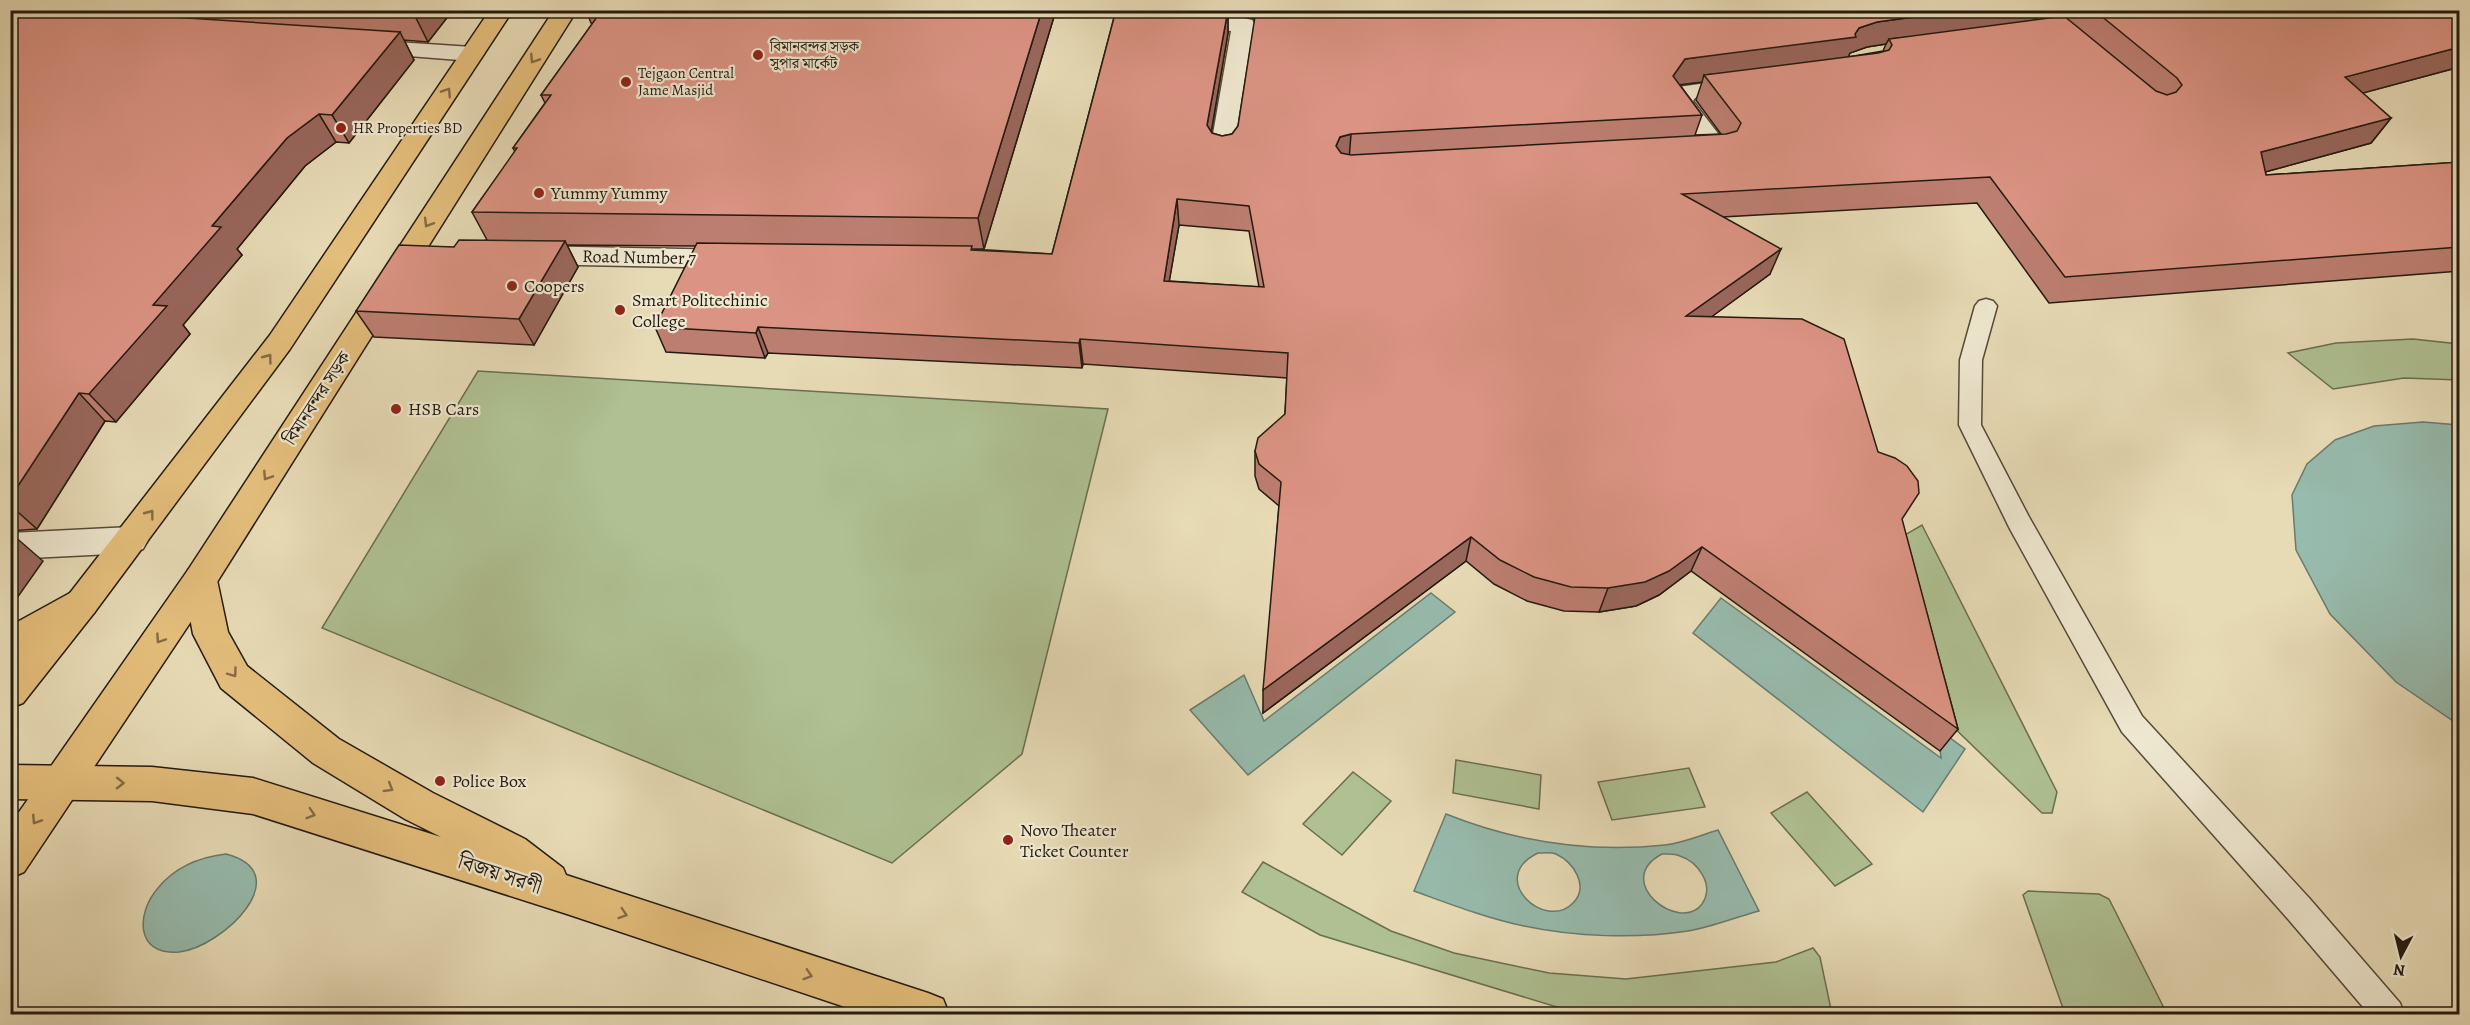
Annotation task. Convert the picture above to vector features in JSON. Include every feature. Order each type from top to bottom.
[{"type":"main road","points":[[10,692],[131,540],[280,342],[502,10]]},
{"type":"main road","name":"বিমানবন্দর সড়ক","points":[[10,859],[200,580],[566,10]]},
{"type":"main road","points":[[200,580],[211,634],[234,677],[326,751],[419,806],[511,852],[567,895]]},
{"type":"main road","points":[[10,644],[82,603]]},
{"type":"main road","name":"বিজয় সরণী","points":[[10,782],[152,784],[253,796],[567,895],[928,1014]]},
{"type":"street","points":[[1179,10],[1177,20],[1244,25],[1222,151]]},
{"type":"street","points":[[2032,10],[2091,60]]},
{"type":"street","points":[[2021,36],[2056,31]]},
{"type":"street","points":[[344,46],[472,54]]},
{"type":"street","points":[[1669,152],[1717,149],[1680,101],[1687,92],[1766,82]]},
{"type":"street","points":[[410,254],[442,254]]},
{"type":"street","name":"Road Number 7","points":[[508,255],[763,259]]},
{"type":"street","points":[[10,546],[131,540]]},
{"type":"lane","points":[[1986,306],[1971,360],[1970,424],[2019,522],[2132,724],[2300,909],[2389,1014]]},
{"type":"green space","points":[[2413,339],[2459,344],[2459,380],[2404,378],[2333,389],[2288,353],[2336,343]]},
{"type":"green space","points":[[478,371],[1108,409],[1022,754],[892,863],[322,628]]},
{"type":"green space","points":[[1922,525],[2057,792],[2052,813],[2042,813],[1941,715],[1896,540]]},
{"type":"green space","points":[[1456,760],[1541,775],[1539,809],[1453,793]]},
{"type":"green space","points":[[1689,768],[1705,807],[1612,820],[1598,782]]},
{"type":"green space","points":[[1353,772],[1391,801],[1342,855],[1303,824]]},
{"type":"green space","points":[[1807,792],[1872,864],[1835,886],[1771,813]]},
{"type":"green space","points":[[1263,862],[1391,931],[1454,953],[1549,973],[1626,979],[1776,962],[1813,948],[1820,957],[1832,1014],[1580,1014],[1320,935],[1242,892]]},
{"type":"green space","points":[[2028,891],[2099,894],[2109,899],[2167,1014],[2065,1014],[2023,895]]},
{"type":"shaded area","points":[[2423,422],[2459,425],[2459,725],[2396,682],[2330,614],[2296,550],[2292,495],[2307,464],[2335,440],[2374,426]]},
{"type":"shaded area","points":[[1431,593],[1455,612],[1248,775],[1190,710],[1244,675],[1264,721]]},
{"type":"shaded area","points":[[1721,598],[1941,758],[1938,729],[1965,749],[1923,812],[1693,633]]},
{"type":"shaded area","points":[[1446,814],[1499,832],[1581,846],[1665,845],[1718,830],[1759,911],[1706,927],[1668,934],[1585,935],[1510,923],[1414,891]],"holes":[[[1538,853],[1556,854],[1562,858],[1573,869],[1580,882],[1578,896],[1573,903],[1561,910],[1548,911],[1536,907],[1519,887],[1518,875],[1523,864]],[[1662,854],[1676,854],[1687,859],[1703,875],[1707,889],[1706,897],[1702,904],[1692,912],[1679,913],[1666,908],[1646,890],[1644,877],[1648,865]]]},
{"type":"shaded area","points":[[226,854],[247,863],[256,877],[255,892],[246,908],[232,924],[197,947],[179,952],[154,947],[147,940],[143,920],[151,898],[158,888],[172,874],[189,864]]},
{"type":"building","points":[[10,10],[65,10],[400,32],[332,115],[319,114],[287,138],[212,226],[221,227],[153,305],[167,306],[89,394],[79,393],[10,498]]},
{"type":"building","points":[[353,10],[417,10],[414,14]]},
{"type":"building","points":[[602,10],[1042,10],[978,218],[472,212],[517,148],[513,148],[551,95],[541,95]]},
{"type":"building","points":[[1116,10],[1228,10],[1207,125],[1212,133],[1222,136],[1232,134],[1238,126],[1256,10],[1965,10],[1877,22],[1859,28],[1855,34],[1856,37],[1685,59],[1673,76],[1702,115],[1351,134],[1340,137],[1336,146],[1341,153],[1351,155],[1726,134],[1737,131],[1741,123],[1704,75],[1878,53],[1889,50],[1892,45],[1889,39],[2064,16],[2156,91],[2167,95],[2176,92],[2182,85],[2177,78],[2094,10],[2460,10],[2460,47],[2345,77],[2391,118],[2261,152],[2266,175],[2460,162],[2460,247],[2065,277],[1990,177],[1682,194],[1781,249],[1686,316],[1802,319],[1844,339],[1878,452],[1895,458],[1907,466],[1918,481],[1919,493],[1902,519],[1958,729],[1702,547],[1669,571],[1645,582],[1608,588],[1571,587],[1534,577],[1500,560],[1471,537],[1263,690],[1281,482],[1259,464],[1255,451],[1258,438],[1285,414],[1288,353],[1080,339],[1079,343],[758,327],[756,333],[655,327],[697,243],[972,246],[971,250],[1052,254]],"holes":[[[1177,199],[1249,206],[1264,287],[1164,281]]]},
{"type":"building","points":[[459,240],[565,241],[519,319],[356,311],[399,245],[454,247]]},
{"type":"place","name":"বিমানবন্দর সড়ক সুপার মার্কেট","points":[[758,55]]},
{"type":"place","name":"Tejgaon Central Jame Masjid","points":[[626,82]]},
{"type":"place","name":"HR Properties BD","points":[[341,128]]},
{"type":"place","name":"Yummy Yummy","points":[[539,193]]},
{"type":"place","name":"Coopers","points":[[512,286]]},
{"type":"place","name":"Smart Politechinic College","points":[[620,310]]},
{"type":"place","name":"HSB Cars","points":[[396,409]]},
{"type":"place","name":"Police Box","points":[[440,781]]},
{"type":"place","name":"Novo Theater Ticket Counter","points":[[1008,840]]}]
